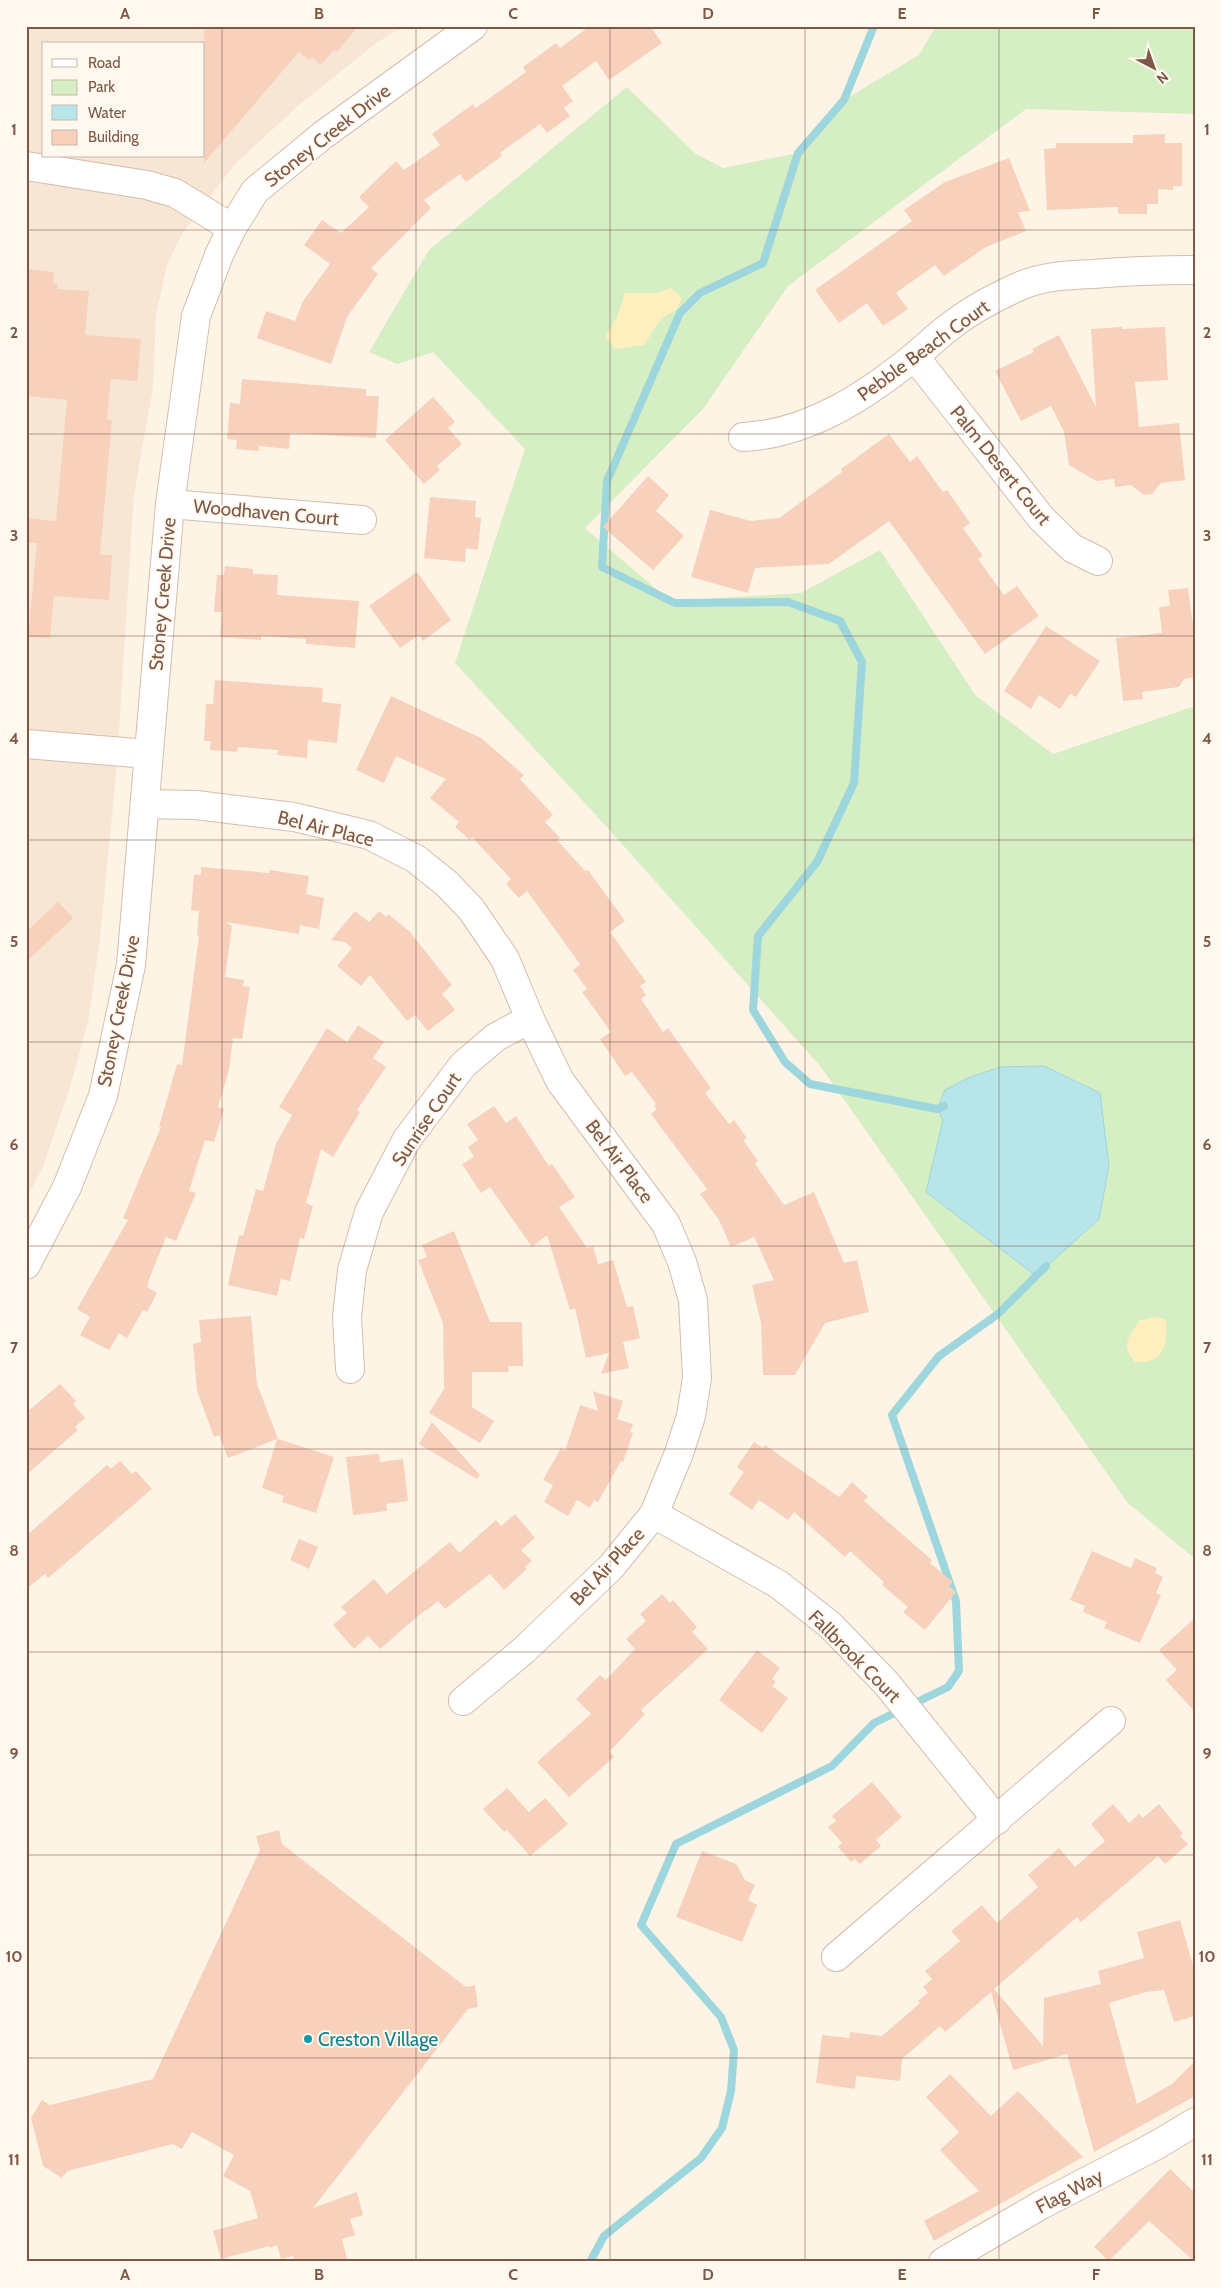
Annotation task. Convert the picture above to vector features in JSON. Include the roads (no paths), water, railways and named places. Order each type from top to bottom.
[{"type":"street","name":"Stoney Creek Drive","points":[[26,1265],[67,1187],[103,1096],[131,965],[170,504],[196,316],[219,255],[232,228],[255,191],[315,141],[473,26]]},
{"type":"street","points":[[26,166],[147,186],[175,193],[232,228]]},
{"type":"street","name":"Pebble Beach Court","points":[[743,436],[766,436],[813,420],[844,406],[915,357],[945,330],[986,303],[1020,286],[1052,276],[1142,270],[1195,270]]},
{"type":"street","name":"Palm Desert Court","points":[[915,357],[1042,519],[1072,548],[1098,561]]},
{"type":"street","name":"Woodhaven Court","points":[[170,504],[362,520]]},
{"type":"street","points":[[26,744],[148,754]]},
{"type":"street","name":"Bel Air Place","points":[[145,804],[196,805],[294,817],[369,835],[416,859],[447,884],[471,908],[505,959],[560,1081],[666,1224],[682,1262],[692,1300],[696,1378],[690,1416],[679,1454],[654,1514],[611,1567],[524,1650],[463,1701]]},
{"type":"street","name":"Sunrise Court","points":[[350,1369],[347,1317],[352,1270],[369,1212],[408,1139],[463,1065],[496,1037],[530,1018]]},
{"type":"street","name":"Fallbrook Court","points":[[654,1514],[778,1584],[830,1625],[886,1683],[997,1820]]},
{"type":"street","points":[[836,1957],[1112,1720]]},
{"type":"street","name":"Flag Way","points":[[943,2262],[1041,2206],[1155,2146],[1195,2122]]},
{"type":"water","points":[[1044,1066],[1100,1093],[1109,1166],[1099,1219],[1036,1276],[926,1192],[943,1120],[937,1109],[945,1090],[968,1078],[1000,1067]]},
{"type":"waterway","points":[[874,26],[844,100],[798,153],[763,263],[700,293],[680,313],[607,481],[602,567],[675,603],[788,602],[840,621],[862,662],[854,783],[817,862],[758,936],[753,1010],[785,1062],[810,1084],[937,1109],[944,1106]]},
{"type":"waterway","points":[[590,2262],[604,2236],[701,2158],[722,2128],[731,2091],[734,2050],[721,2017],[641,1925],[676,1844],[832,1766],[874,1723],[948,1687],[959,1671],[956,1601],[892,1415],[939,1356],[998,1314],[1046,1266]]},
{"type":"place","name":"Creston Village","points":[[308,2039]]}]
